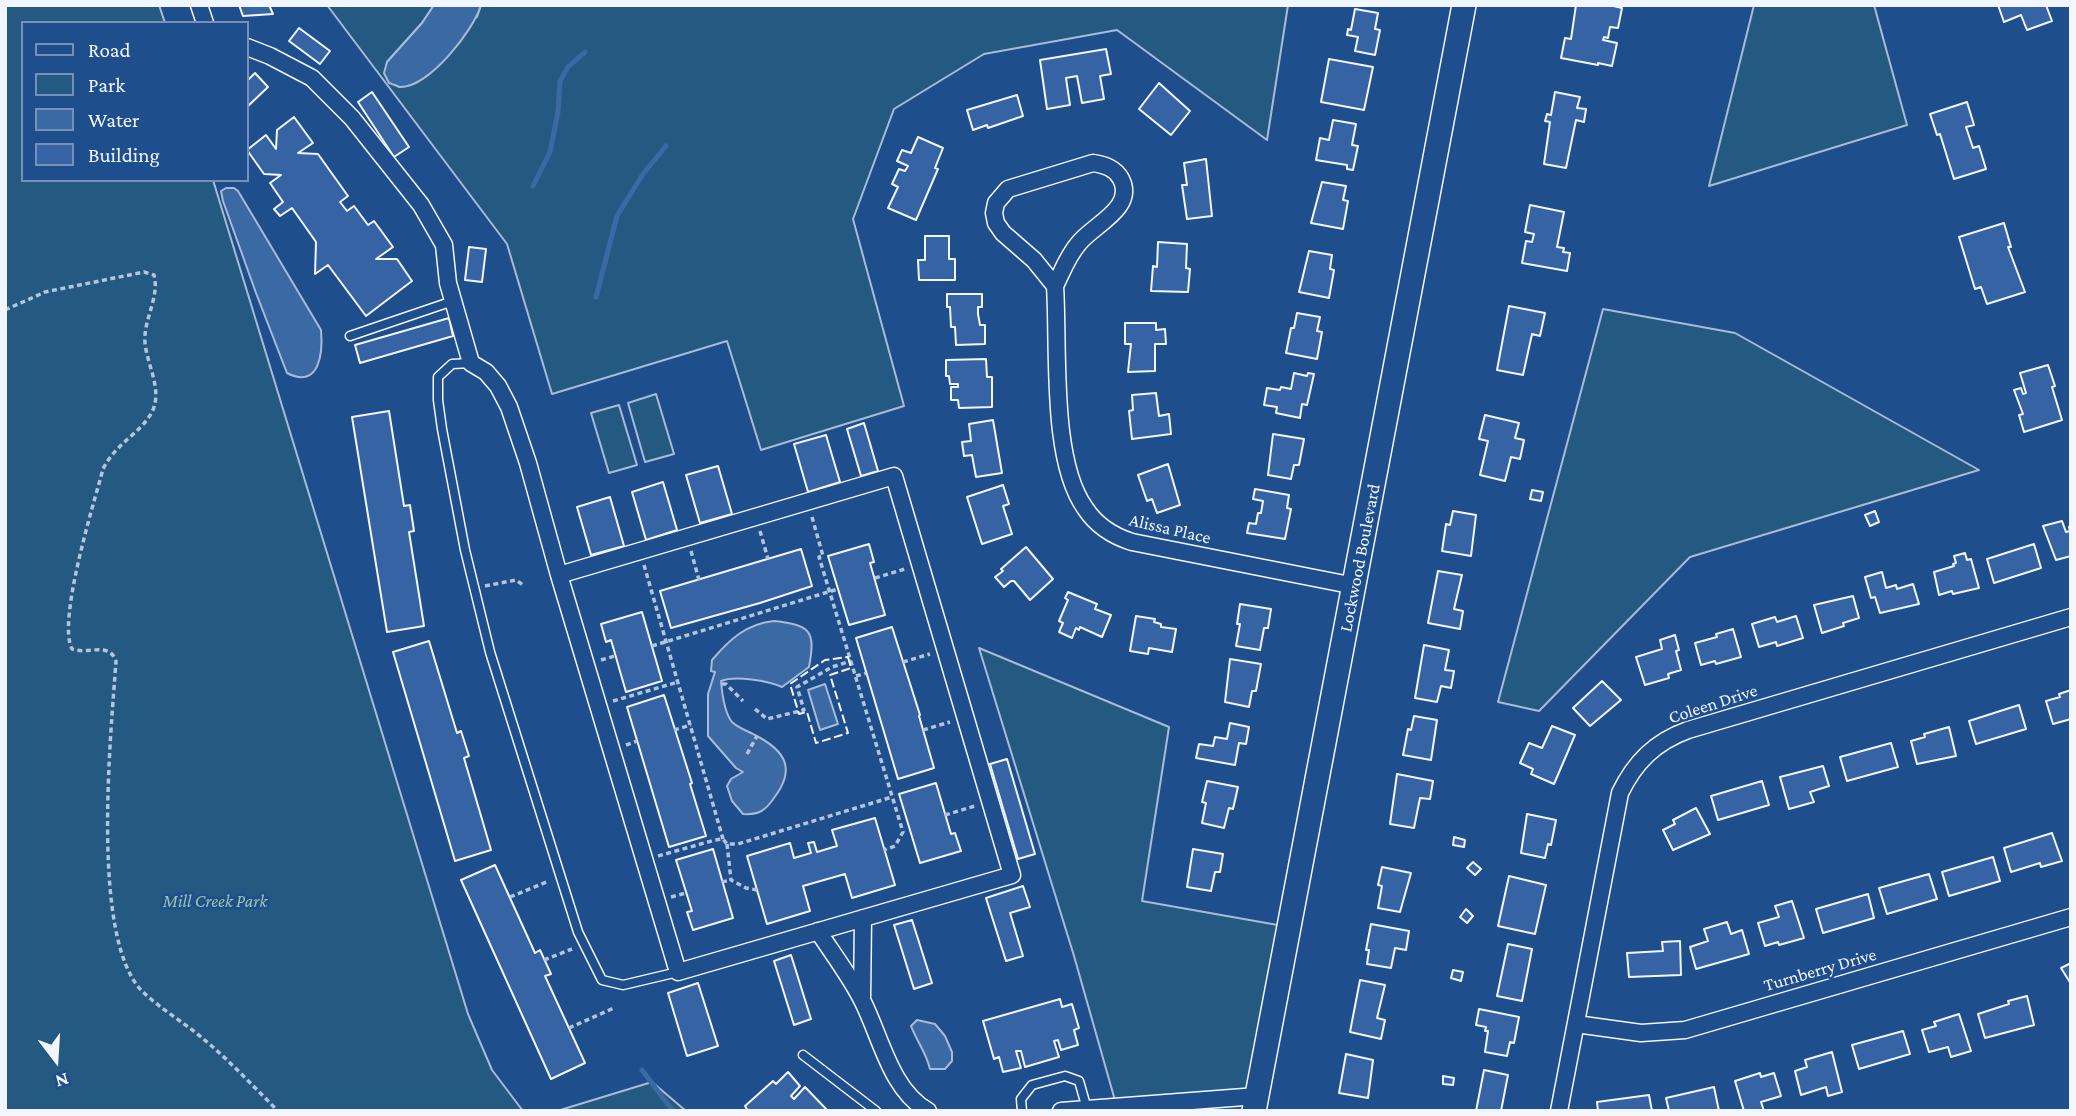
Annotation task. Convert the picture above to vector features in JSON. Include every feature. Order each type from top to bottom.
[{"type":"main road","name":"Lockwood Boulevard","points":[[1256,1103],[1464,5]]},
{"type":"street","points":[[248,47],[312,78],[352,118],[421,205],[444,245],[448,283],[471,363],[486,372],[498,386],[509,407],[528,463],[559,575],[678,972],[1013,875],[894,475],[559,575]]},
{"type":"street","points":[[1093,163],[1105,165],[1121,179],[1124,194],[1119,206],[1078,243],[1055,286],[1034,260],[1003,233],[996,223],[996,203],[1008,189],[1093,163]]},
{"type":"street","name":"Alissa Place","points":[[1055,286],[1063,439],[1074,488],[1095,521],[1111,533],[1132,542],[1355,586]]},
{"type":"street","name":"Coleen Drive","points":[[1559,1111],[1620,793],[1629,774],[1653,748],[1688,730],[2071,617]]},
{"type":"street","name":"Turnberry Drive","points":[[1576,1024],[1642,1033],[1685,1030],[2071,917]]},
{"type":"street","points":[[862,1000],[863,918]]},
{"type":"street","points":[[818,931],[862,1000],[886,1057],[908,1094],[927,1111]]},
{"type":"street","points":[[1061,1111],[1256,1103]]},
{"type":"lane","points":[[350,336],[453,301]]},
{"type":"lane","points":[[471,363],[452,364],[438,377],[438,400],[462,536],[490,652],[560,876],[584,944],[602,980],[623,985],[678,972]]},
{"type":"lane","points":[[803,1055],[876,1111]]},
{"type":"lane","points":[[1022,1111],[1021,1098],[1032,1085],[1065,1076],[1079,1081],[1087,1109]]},
{"type":"path","points":[[5,310],[45,292],[144,272],[154,275],[156,282],[146,325],[145,343],[155,385],[152,411],[110,456],[103,469],[77,572],[69,615],[68,642],[72,649],[80,652],[108,650],[114,654],[116,661],[109,744],[111,894],[114,924],[122,955],[131,975],[142,990],[202,1038],[278,1111]]},
{"type":"path","points":[[807,501],[823,556],[819,557],[902,829],[895,846],[884,850]]},
{"type":"path","points":[[755,517],[768,559]]},
{"type":"path","points":[[686,537],[699,580]]},
{"type":"path","points":[[640,551],[723,839],[727,844],[730,880]]},
{"type":"path","points":[[875,578],[920,564]]},
{"type":"path","points":[[474,589],[516,580],[523,585]]},
{"type":"path","points":[[652,646],[838,589]]},
{"type":"path","points":[[903,662],[945,649]]},
{"type":"path","points":[[755,709],[767,719],[804,709],[797,687],[832,667],[851,661]]},
{"type":"path","points":[[856,676],[866,673]]},
{"type":"path","points":[[598,705],[678,682]]},
{"type":"path","points":[[722,684],[726,684],[743,701]]},
{"type":"path","points":[[923,730],[966,717]]},
{"type":"path","points":[[674,730],[691,725]]},
{"type":"path","points":[[747,754],[757,736]]},
{"type":"path","points":[[727,844],[738,845],[892,797]]},
{"type":"path","points":[[945,815],[991,802]]},
{"type":"path","points":[[902,829],[909,827]]},
{"type":"path","points":[[644,860],[723,839]]},
{"type":"path","points":[[510,897],[560,876]]},
{"type":"path","points":[[722,882],[730,880],[757,890]]},
{"type":"path","points":[[544,960],[584,944]]},
{"type":"path","points":[[569,1028],[614,1008]]},
{"type":"green space","name":"Mill Creek Park","points":[[5,5],[159,5],[164,21],[21,21],[21,182],[214,182],[468,1014],[492,1070],[523,1111],[5,1111]]},
{"type":"green space","points":[[327,5],[434,5],[422,23],[387,62],[477,17],[481,5],[1288,5],[1267,140],[1117,30],[984,54],[894,109],[853,219],[904,406],[761,450],[727,341],[552,394],[507,244]]},
{"type":"green space","points":[[1754,5],[1874,5],[1907,125],[1709,186]]},
{"type":"green space","points":[[1603,309],[1735,333],[1979,470],[1690,557],[1539,711],[1498,702]]},
{"type":"green space","points":[[656,394],[674,454],[645,462],[628,403]]},
{"type":"green space","points":[[619,405],[637,465],[609,473],[591,413]]},
{"type":"green space","points":[[979,648],[1169,727],[1142,901],[1289,927],[1254,1111],[1118,1111],[1074,956]]},
{"type":"green space","points":[[652,1082],[686,1111],[557,1111]]},
{"type":"water","points":[[434,5],[481,5],[460,42],[436,69],[411,85],[399,87],[389,83],[384,73],[387,62],[422,23]]},
{"type":"water","points":[[226,188],[238,191],[321,330],[320,358],[313,373],[307,377],[287,373],[223,201],[221,191]]},
{"type":"water","points":[[774,621],[796,625],[808,632],[812,645],[809,667],[782,687],[752,680],[721,681],[729,718],[740,728],[774,748],[780,754],[786,770],[781,788],[768,806],[757,813],[743,814],[732,801],[727,786],[731,779],[743,772],[736,768],[708,736],[708,694],[715,672],[711,671],[712,660],[739,634],[755,625]]},
{"type":"water","points":[[825,684],[838,724],[820,730],[808,690]]},
{"type":"water","points":[[917,1020],[935,1024],[945,1036],[952,1052],[952,1061],[945,1069],[930,1069],[911,1026]]},
{"type":"building","points":[[239,5],[269,5],[273,14],[243,16]]},
{"type":"building","points":[[1576,5],[1609,5],[1622,8],[1618,28],[1610,27],[1608,38],[1604,37],[1603,40],[1617,43],[1612,66],[1561,58],[1565,38],[1571,39]]},
{"type":"building","points":[[1998,5],[2046,5],[2052,21],[2027,30],[2021,15],[2004,22]]},
{"type":"building","points":[[1355,9],[1378,13],[1375,29],[1380,30],[1375,55],[1355,51],[1358,37],[1347,35],[1348,29],[1351,30]]},
{"type":"building","points":[[299,28],[330,51],[320,64],[289,41]]},
{"type":"building","points":[[1106,49],[1111,74],[1100,76],[1104,99],[1082,103],[1077,76],[1066,78],[1070,105],[1047,109],[1040,60]]},
{"type":"building","points":[[1329,59],[1373,67],[1364,110],[1321,102]]},
{"type":"building","points":[[255,73],[268,87],[248,106],[248,78]]},
{"type":"building","points":[[1159,83],[1190,111],[1171,135],[1139,109]]},
{"type":"building","points":[[372,92],[409,147],[394,157],[358,102]]},
{"type":"building","points":[[1555,92],[1580,97],[1577,108],[1586,109],[1584,122],[1576,120],[1566,168],[1544,164],[1550,122],[1545,121],[1547,114],[1551,115]]},
{"type":"building","points":[[1017,95],[1023,116],[988,128],[987,125],[973,130],[967,110]]},
{"type":"building","points":[[1967,102],[1974,125],[1966,127],[1973,148],[1979,146],[1986,169],[1954,179],[1940,134],[1937,135],[1930,114]]},
{"type":"building","points":[[294,117],[313,143],[298,153],[318,154],[348,196],[340,202],[347,211],[354,206],[368,225],[374,221],[393,247],[376,259],[397,259],[412,281],[366,316],[328,265],[315,274],[316,242],[292,208],[280,216],[274,209],[283,202],[270,183],[281,175],[264,174],[248,149],[266,135],[276,149],[277,130]]},
{"type":"building","points":[[1333,120],[1356,124],[1352,145],[1358,146],[1353,170],[1347,169],[1347,165],[1316,160],[1320,138],[1329,140]]},
{"type":"building","points":[[918,137],[943,148],[935,168],[938,169],[916,220],[888,208],[898,187],[892,184],[899,169],[905,171],[908,166],[897,161],[902,150],[911,153]]},
{"type":"building","points":[[1206,159],[1212,216],[1187,219],[1182,185],[1187,185],[1184,163]]},
{"type":"building","points":[[1322,182],[1346,186],[1343,200],[1348,201],[1343,229],[1311,223]]},
{"type":"building","points":[[1530,205],[1564,212],[1557,247],[1570,253],[1567,271],[1522,263],[1526,241],[1532,242],[1534,234],[1525,232]]},
{"type":"building","points":[[2004,223],[2011,247],[2008,247],[2025,292],[1987,304],[1981,287],[1975,289],[1959,237]]},
{"type":"building","points":[[925,236],[949,236],[949,259],[955,259],[955,280],[919,280],[918,260],[925,260]]},
{"type":"building","points":[[1158,242],[1187,244],[1186,268],[1190,269],[1188,292],[1151,291],[1153,266],[1157,267]]},
{"type":"building","points":[[469,247],[486,249],[482,282],[465,280]]},
{"type":"building","points":[[1309,251],[1332,255],[1330,269],[1334,270],[1329,298],[1299,292]]},
{"type":"building","points":[[947,294],[982,294],[982,307],[978,307],[978,314],[980,325],[985,325],[985,344],[956,345],[955,327],[951,327],[950,307],[947,307]]},
{"type":"building","points":[[1509,306],[1545,313],[1540,336],[1532,334],[1523,375],[1497,370]]},
{"type":"building","points":[[1297,313],[1320,317],[1317,331],[1322,332],[1317,359],[1286,353]]},
{"type":"building","points":[[449,318],[453,336],[360,363],[355,345]]},
{"type":"building","points":[[1125,323],[1156,323],[1156,330],[1165,329],[1166,344],[1155,344],[1155,371],[1128,372],[1131,344],[1125,344]]},
{"type":"building","points":[[986,359],[987,377],[992,377],[992,407],[959,408],[958,400],[951,400],[951,387],[958,387],[958,384],[950,384],[949,376],[946,376],[946,360]]},
{"type":"building","points":[[2048,365],[2062,420],[2024,432],[2019,415],[2023,414],[2014,390],[2021,388],[2023,394],[2026,393],[2020,373]]},
{"type":"building","points":[[1294,373],[1307,376],[1308,373],[1314,374],[1307,405],[1302,404],[1300,418],[1276,413],[1277,407],[1264,405],[1267,388],[1291,389]]},
{"type":"building","points":[[1156,393],[1159,416],[1169,414],[1171,434],[1132,439],[1129,411],[1133,410],[1132,395]]},
{"type":"building","points":[[389,411],[404,506],[410,505],[414,531],[409,532],[424,626],[387,632],[352,417]]},
{"type":"building","points":[[1485,415],[1519,423],[1515,438],[1524,440],[1520,459],[1511,457],[1505,481],[1480,475],[1488,441],[1479,439]]},
{"type":"building","points":[[993,420],[1002,473],[976,477],[972,455],[964,456],[962,442],[971,441],[969,424]]},
{"type":"building","points":[[864,423],[878,471],[861,476],[847,429]]},
{"type":"building","points":[[1273,434],[1304,439],[1299,465],[1294,465],[1291,479],[1268,475]]},
{"type":"building","points":[[826,435],[840,482],[808,492],[794,444]]},
{"type":"building","points":[[1168,464],[1180,505],[1157,513],[1152,499],[1147,501],[1138,475]]},
{"type":"building","points":[[718,466],[732,514],[700,523],[686,475]]},
{"type":"building","points":[[663,482],[677,530],[646,540],[632,492]]},
{"type":"building","points":[[1003,485],[1009,504],[1003,506],[1012,534],[982,544],[967,497]]},
{"type":"building","points":[[1255,489],[1289,495],[1287,508],[1291,509],[1285,539],[1247,533],[1249,523],[1256,524],[1258,513],[1261,513],[1263,501],[1253,499]]},
{"type":"building","points":[[1532,490],[1543,492],[1541,501],[1530,499]]},
{"type":"building","points":[[610,497],[624,546],[591,555],[577,507]]},
{"type":"building","points":[[1453,511],[1476,515],[1471,556],[1442,551],[1446,524],[1450,525]]},
{"type":"building","points":[[1875,511],[1879,522],[1870,526],[1865,515]]},
{"type":"building","points":[[2062,521],[2066,532],[2070,531],[2071,526],[2071,556],[2056,560],[2043,526]]},
{"type":"building","points":[[869,544],[874,562],[870,563],[885,615],[849,625],[828,556]]},
{"type":"building","points":[[2034,544],[2041,568],[1994,583],[1987,559]]},
{"type":"building","points":[[1026,547],[1053,579],[1030,600],[1014,581],[1004,587],[995,577]]},
{"type":"building","points":[[801,549],[812,586],[671,628],[660,591]]},
{"type":"building","points":[[1965,553],[1967,560],[1971,559],[1979,588],[1939,595],[1934,572],[1954,566],[1954,556]]},
{"type":"building","points":[[1438,571],[1462,575],[1454,609],[1463,611],[1460,629],[1428,623]]},
{"type":"building","points":[[1882,572],[1886,588],[1896,585],[1897,589],[1913,584],[1919,604],[1880,613],[1875,597],[1871,598],[1865,577]]},
{"type":"building","points":[[1068,592],[1097,604],[1095,609],[1111,615],[1102,637],[1080,627],[1079,630],[1076,628],[1072,638],[1059,632],[1063,623],[1059,621],[1068,600],[1065,598]]},
{"type":"building","points":[[1853,596],[1859,618],[1822,633],[1814,605]]},
{"type":"building","points":[[1240,604],[1271,609],[1260,650],[1236,646]]},
{"type":"building","points":[[642,612],[662,681],[626,692],[611,640],[606,642],[601,624]]},
{"type":"building","points":[[1136,616],[1155,619],[1154,622],[1161,624],[1161,627],[1176,629],[1172,652],[1149,648],[1148,654],[1130,651]]},
{"type":"building","points":[[1796,616],[1803,638],[1777,646],[1776,642],[1759,647],[1752,624],[1775,617],[1777,622]]},
{"type":"building","points":[[892,627],[934,768],[898,779],[856,638]]},
{"type":"building","points":[[1733,629],[1741,657],[1701,665],[1695,643]]},
{"type":"building","points":[[1675,635],[1681,670],[1668,674],[1669,678],[1645,685],[1636,657],[1662,649],[1660,640]]},
{"type":"building","points":[[429,641],[457,733],[461,731],[469,756],[464,758],[491,850],[455,861],[393,652]]},
{"type":"building","points":[[1424,645],[1449,650],[1445,670],[1454,671],[1451,688],[1441,686],[1437,702],[1415,698]]},
{"type":"building","points":[[1230,659],[1261,664],[1256,691],[1252,691],[1249,707],[1225,702]]},
{"type":"building","points":[[1602,681],[1621,700],[1590,726],[1573,708]]},
{"type":"building","points":[[2071,690],[2071,719],[2053,724],[2046,701]]},
{"type":"building","points":[[664,695],[706,836],[669,847],[627,707]]},
{"type":"building","points":[[2019,705],[2026,729],[1976,744],[1969,721]]},
{"type":"building","points":[[1414,716],[1437,720],[1431,760],[1403,755],[1408,729],[1411,730]]},
{"type":"building","points":[[1230,723],[1249,727],[1246,744],[1239,743],[1235,765],[1196,758],[1199,744],[1213,746],[1215,737],[1227,739]]},
{"type":"building","points":[[1552,726],[1575,735],[1554,784],[1531,774],[1533,769],[1520,763],[1529,743],[1542,748]]},
{"type":"building","points":[[1949,727],[1956,756],[1917,764],[1911,741]]},
{"type":"building","points":[[1891,743],[1898,767],[1847,781],[1840,757]]},
{"type":"building","points":[[1007,759],[1035,854],[1018,859],[990,764]]},
{"type":"building","points":[[1823,766],[1829,786],[1810,792],[1814,802],[1789,809],[1780,777]]},
{"type":"building","points":[[1397,774],[1433,781],[1430,799],[1420,798],[1414,828],[1390,824]]},
{"type":"building","points":[[1207,781],[1238,787],[1233,809],[1229,808],[1224,828],[1202,823],[1206,803],[1202,802]]},
{"type":"building","points":[[1762,781],[1769,805],[1718,820],[1711,796]]},
{"type":"building","points":[[936,783],[951,834],[955,833],[961,851],[920,863],[899,794]]},
{"type":"building","points":[[1696,808],[1710,834],[1673,850],[1663,830],[1675,824],[1673,820]]},
{"type":"building","points":[[1527,814],[1556,820],[1551,845],[1548,844],[1545,858],[1521,853]]},
{"type":"building","points":[[875,818],[895,885],[852,898],[845,874],[803,886],[810,911],[767,924],[747,856],[790,843],[794,858],[811,853],[808,843],[814,842],[817,852],[837,846],[832,830]]},
{"type":"building","points":[[2052,833],[2062,861],[2041,867],[2040,863],[2011,872],[2004,848]]},
{"type":"building","points":[[1454,837],[1465,840],[1464,847],[1453,845]]},
{"type":"building","points":[[713,849],[733,918],[693,930],[687,912],[692,911],[676,860]]},
{"type":"building","points":[[1193,849],[1223,854],[1220,872],[1215,872],[1211,891],[1187,887]]},
{"type":"building","points":[[1993,857],[2000,881],[1949,896],[1942,872]]},
{"type":"building","points":[[1473,862],[1481,869],[1475,875],[1467,868]]},
{"type":"building","points":[[495,865],[535,953],[540,950],[551,974],[545,976],[585,1063],[551,1079],[461,880]]},
{"type":"building","points":[[1382,867],[1411,873],[1400,912],[1378,908],[1382,886],[1378,885]]},
{"type":"building","points":[[1929,874],[1937,899],[1887,914],[1879,888]]},
{"type":"building","points":[[1509,876],[1546,885],[1535,934],[1498,926]]},
{"type":"building","points":[[1023,886],[1030,907],[1010,913],[1023,956],[1006,961],[986,898]]},
{"type":"building","points":[[1868,894],[1874,918],[1823,933],[1816,909]]},
{"type":"building","points":[[1792,901],[1804,938],[1765,946],[1758,923],[1779,917],[1775,906]]},
{"type":"building","points":[[1466,909],[1473,916],[1467,923],[1460,917]]},
{"type":"building","points":[[912,920],[932,983],[914,989],[894,925]]},
{"type":"building","points":[[1727,922],[1731,934],[1742,930],[1749,954],[1696,969],[1690,947],[1708,941],[1704,929]]},
{"type":"building","points":[[1371,924],[1409,931],[1406,950],[1395,948],[1391,968],[1367,964],[1369,950],[1366,950]]},
{"type":"building","points":[[1680,941],[1681,975],[1629,977],[1627,953],[1663,951],[1662,942]]},
{"type":"building","points":[[1508,944],[1532,949],[1522,1001],[1497,996]]},
{"type":"building","points":[[791,955],[811,1019],[794,1025],[774,961]]},
{"type":"building","points":[[2071,963],[2071,984],[2061,968]]},
{"type":"building","points":[[1453,970],[1463,972],[1461,981],[1451,978]]},
{"type":"building","points":[[1360,980],[1385,985],[1377,1018],[1385,1020],[1381,1039],[1350,1032]]},
{"type":"building","points":[[698,983],[718,1046],[687,1056],[668,993]]},
{"type":"building","points":[[2027,996],[2034,1025],[1985,1038],[1978,1014]]},
{"type":"building","points":[[1060,999],[1062,1007],[1072,1004],[1079,1028],[1074,1030],[1078,1045],[1061,1050],[1058,1040],[1054,1041],[1059,1057],[1025,1067],[1021,1051],[1016,1051],[1021,1068],[1003,1072],[999,1057],[994,1059],[983,1021]]},
{"type":"building","points":[[1479,1009],[1519,1017],[1514,1043],[1510,1042],[1507,1056],[1485,1052],[1488,1031],[1485,1031],[1486,1027],[1476,1025]]},
{"type":"building","points":[[1959,1014],[1971,1051],[1951,1057],[1948,1047],[1929,1052],[1922,1030],[1936,1026],[1934,1022]]},
{"type":"building","points":[[1903,1031],[1910,1054],[1859,1069],[1852,1045]]},
{"type":"building","points":[[1832,1052],[1842,1092],[1828,1096],[1826,1087],[1801,1095],[1795,1071],[1807,1067],[1805,1060]]},
{"type":"building","points":[[1346,1054],[1373,1060],[1368,1098],[1339,1093]]},
{"type":"building","points":[[1484,1070],[1508,1075],[1501,1111],[1476,1111]]},
{"type":"building","points":[[788,1072],[800,1086],[791,1096],[794,1099],[805,1087],[828,1111],[748,1111],[745,1106],[773,1081],[776,1084]]},
{"type":"building","points":[[1760,1073],[1761,1077],[1774,1073],[1781,1096],[1761,1102],[1764,1111],[1744,1111],[1735,1081]]},
{"type":"building","points":[[1443,1076],[1454,1078],[1453,1085],[1443,1084]]},
{"type":"building","points":[[1714,1087],[1719,1111],[1669,1111],[1666,1098]]},
{"type":"building","points":[[1649,1095],[1652,1111],[1598,1111],[1597,1102]]},
{"type":"waterway","points":[[533,186],[550,152],[558,112],[560,81],[568,67],[585,52]]},
{"type":"waterway","points":[[596,297],[617,216],[643,174],[666,146]]},
{"type":"waterway","points":[[642,1070],[673,1111]]},
{"type":"fence","points":[[848,657],[851,668],[830,675],[848,733],[816,743],[807,712],[799,714],[790,684],[825,660],[848,657]]}]
